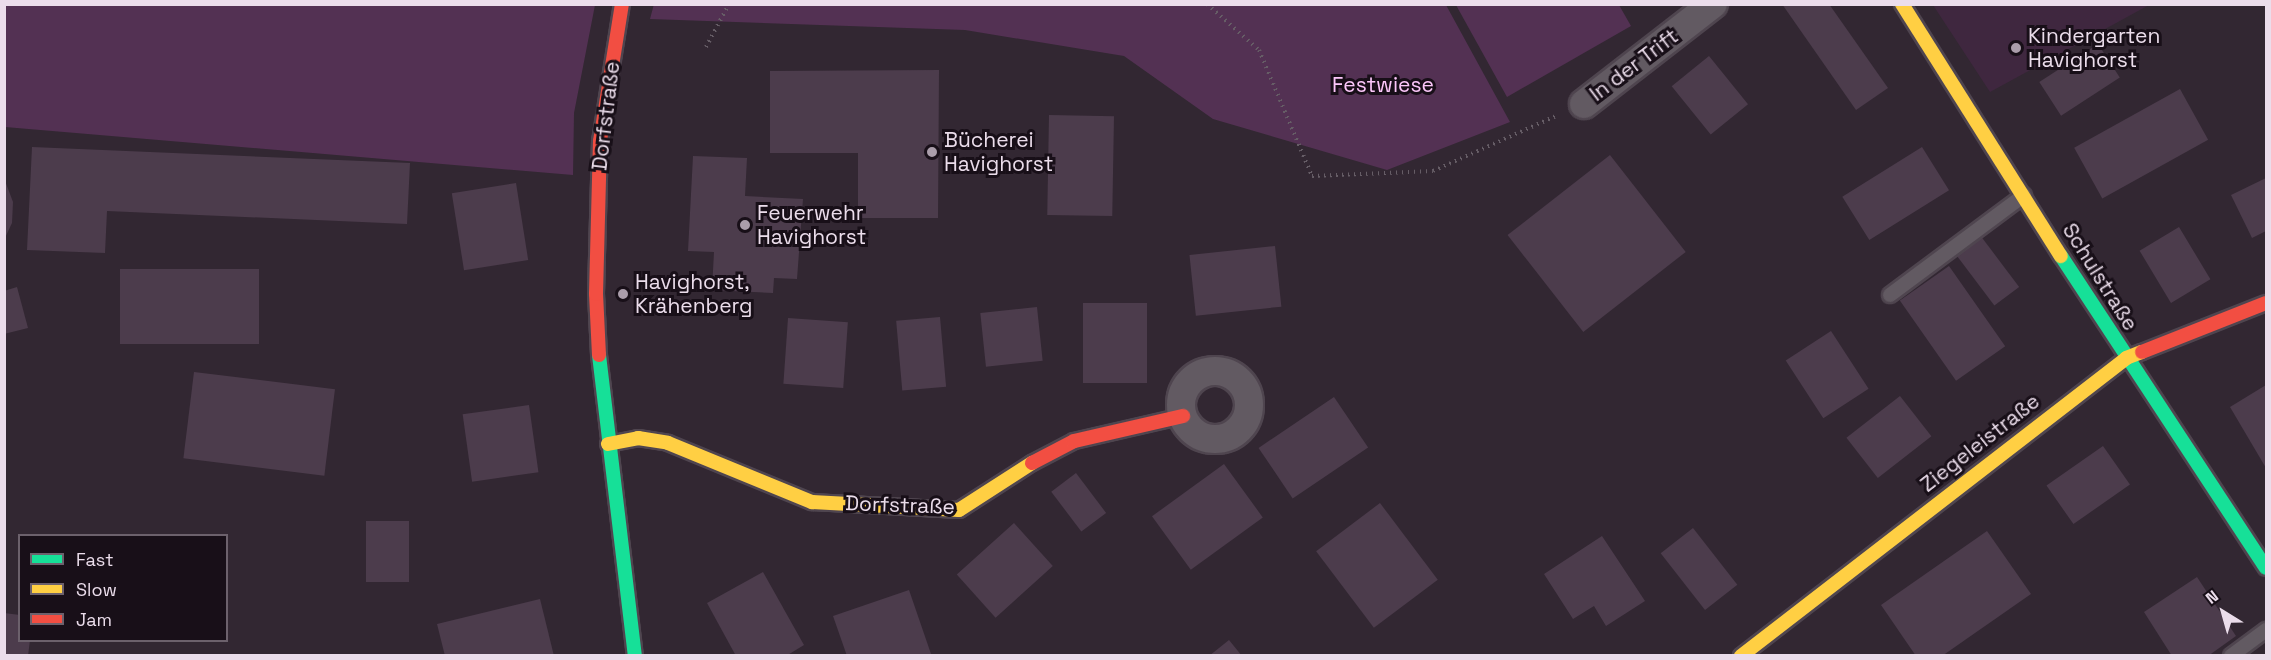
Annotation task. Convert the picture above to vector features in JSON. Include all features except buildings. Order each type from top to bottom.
[{"type":"street","name":"Dorfstraße","points":[[622,4],[600,141],[596,294],[608,444],[635,656]]},
{"type":"street","name":"In der Trift","points":[[1584,104],[1713,4]]},
{"type":"street","name":"Schulstraße","points":[[1902,4],[2126,358],[2266,568]]},
{"type":"street","name":"Ziegeleistraße","points":[[1741,656],[2126,358],[2266,303]]},
{"type":"street","name":"Dorfstraße","points":[[608,444],[638,438],[668,443],[812,502],[959,510],[1044,455],[1074,441],[1183,416]]},
{"type":"lane","points":[[1890,295],[2024,195]]},
{"type":"lane","points":[[2231,656],[2266,630]]},
{"type":"path","points":[[706,47],[729,4]]},
{"type":"path","points":[[1207,4],[1259,50],[1312,176],[1433,171],[1584,104]]},
{"type":"shaded area","name":"Kindergarten Havighorst","points":[[1933,5],[2149,5],[1990,92]]},
{"type":"green space","name":"Festwiese","points":[[654,4],[1446,5],[1510,122],[1387,170],[1213,119],[1124,56],[965,30],[650,19]]},
{"type":"green space","points":[[4,5],[595,5],[574,113],[573,175],[5,127]]},
{"type":"green space","points":[[1456,5],[1619,5],[1631,26],[1507,97]]},
{"type":"traffic: fast","points":[[2061,256],[2266,568]]},
{"type":"traffic: fast","points":[[599,355],[635,656]]},
{"type":"traffic: slow","points":[[1902,4],[2061,256]]},
{"type":"traffic: slow","points":[[1741,656],[2126,358],[2142,352]]},
{"type":"traffic: slow","points":[[608,444],[638,438],[668,443],[812,502],[959,510],[1032,463]]},
{"type":"traffic: jam","points":[[599,355],[596,294],[600,141],[622,4]]},
{"type":"traffic: jam","points":[[2142,352],[2266,303]]},
{"type":"traffic: jam","points":[[1032,463],[1074,441],[1183,416]]},
{"type":"place","name":"Kindergarten Havighorst","points":[[2016,48]]},
{"type":"place","name":"Bücherei Havighorst","points":[[932,152]]},
{"type":"place","name":"Feuerwehr Havighorst","points":[[745,225]]},
{"type":"place","name":"Havighorst, Krähenberg","points":[[623,294]]}]
